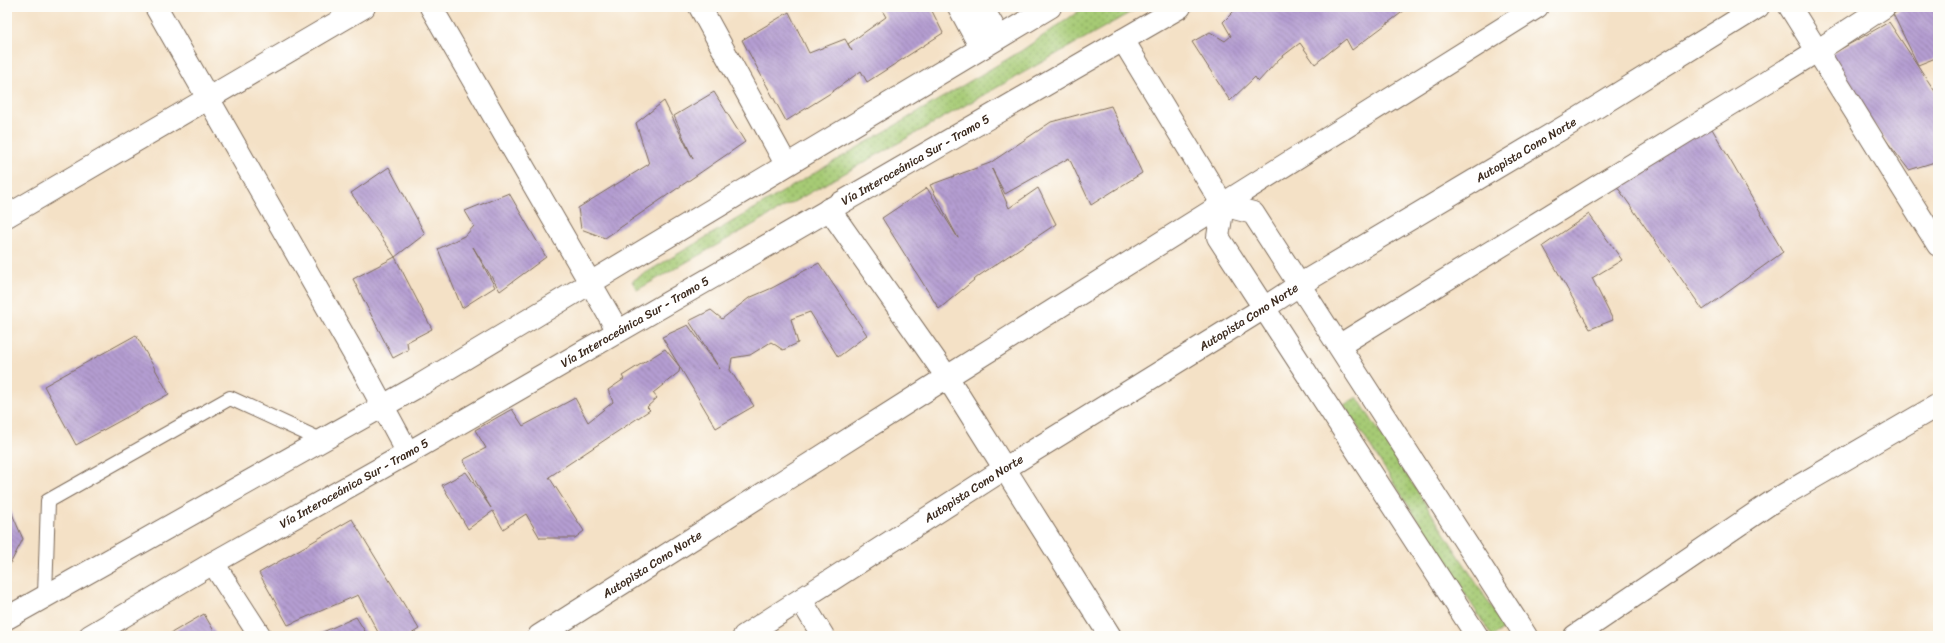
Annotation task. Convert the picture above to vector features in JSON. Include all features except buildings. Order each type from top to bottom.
[{"type":"main road","points":[[156,7],[210,98],[383,405],[408,453]]},
{"type":"main road","points":[[7,216],[364,7]]},
{"type":"main road","points":[[431,7],[618,331]]},
{"type":"main road","points":[[700,7],[786,164]]},
{"type":"main road","points":[[959,7],[990,42]]},
{"type":"main road","points":[[982,7],[990,42]]},
{"type":"main road","points":[[7,618],[383,405],[591,283],[786,164],[1050,7]]},
{"type":"main road","name":"Vía Interoceánica Sur - Tramo 5","points":[[90,636],[213,563],[408,453],[1180,7]]},
{"type":"main road","name":"Autopista Cono Norte","points":[[539,636],[947,377],[1537,7]]},
{"type":"main road","name":"Autopista Cono Norte","points":[[744,636],[1004,469],[1299,285],[1576,120],[1758,7]]},
{"type":"main road","points":[[1790,7],[1938,245]]},
{"type":"main road","points":[[1340,345],[1817,51],[1884,7]]},
{"type":"main road","points":[[1123,40],[1223,205],[1218,237],[1477,636]]},
{"type":"main road","points":[[1223,205],[1253,213],[1299,285],[1340,345],[1526,636]]},
{"type":"main road","points":[[829,210],[947,377],[1110,636]]},
{"type":"main road","points":[[1575,636],[1775,500],[1938,405]]},
{"type":"main road","points":[[213,563],[260,636]]},
{"type":"main road","points":[[801,600],[823,636]]},
{"type":"lane","points":[[45,596],[48,501],[61,493],[230,398],[321,440]]},
{"type":"green space","points":[[1085,7],[1140,7],[637,290],[632,281],[1021,51]]},
{"type":"green space","points":[[1357,397],[1505,628],[1492,636],[1344,405]]}]
